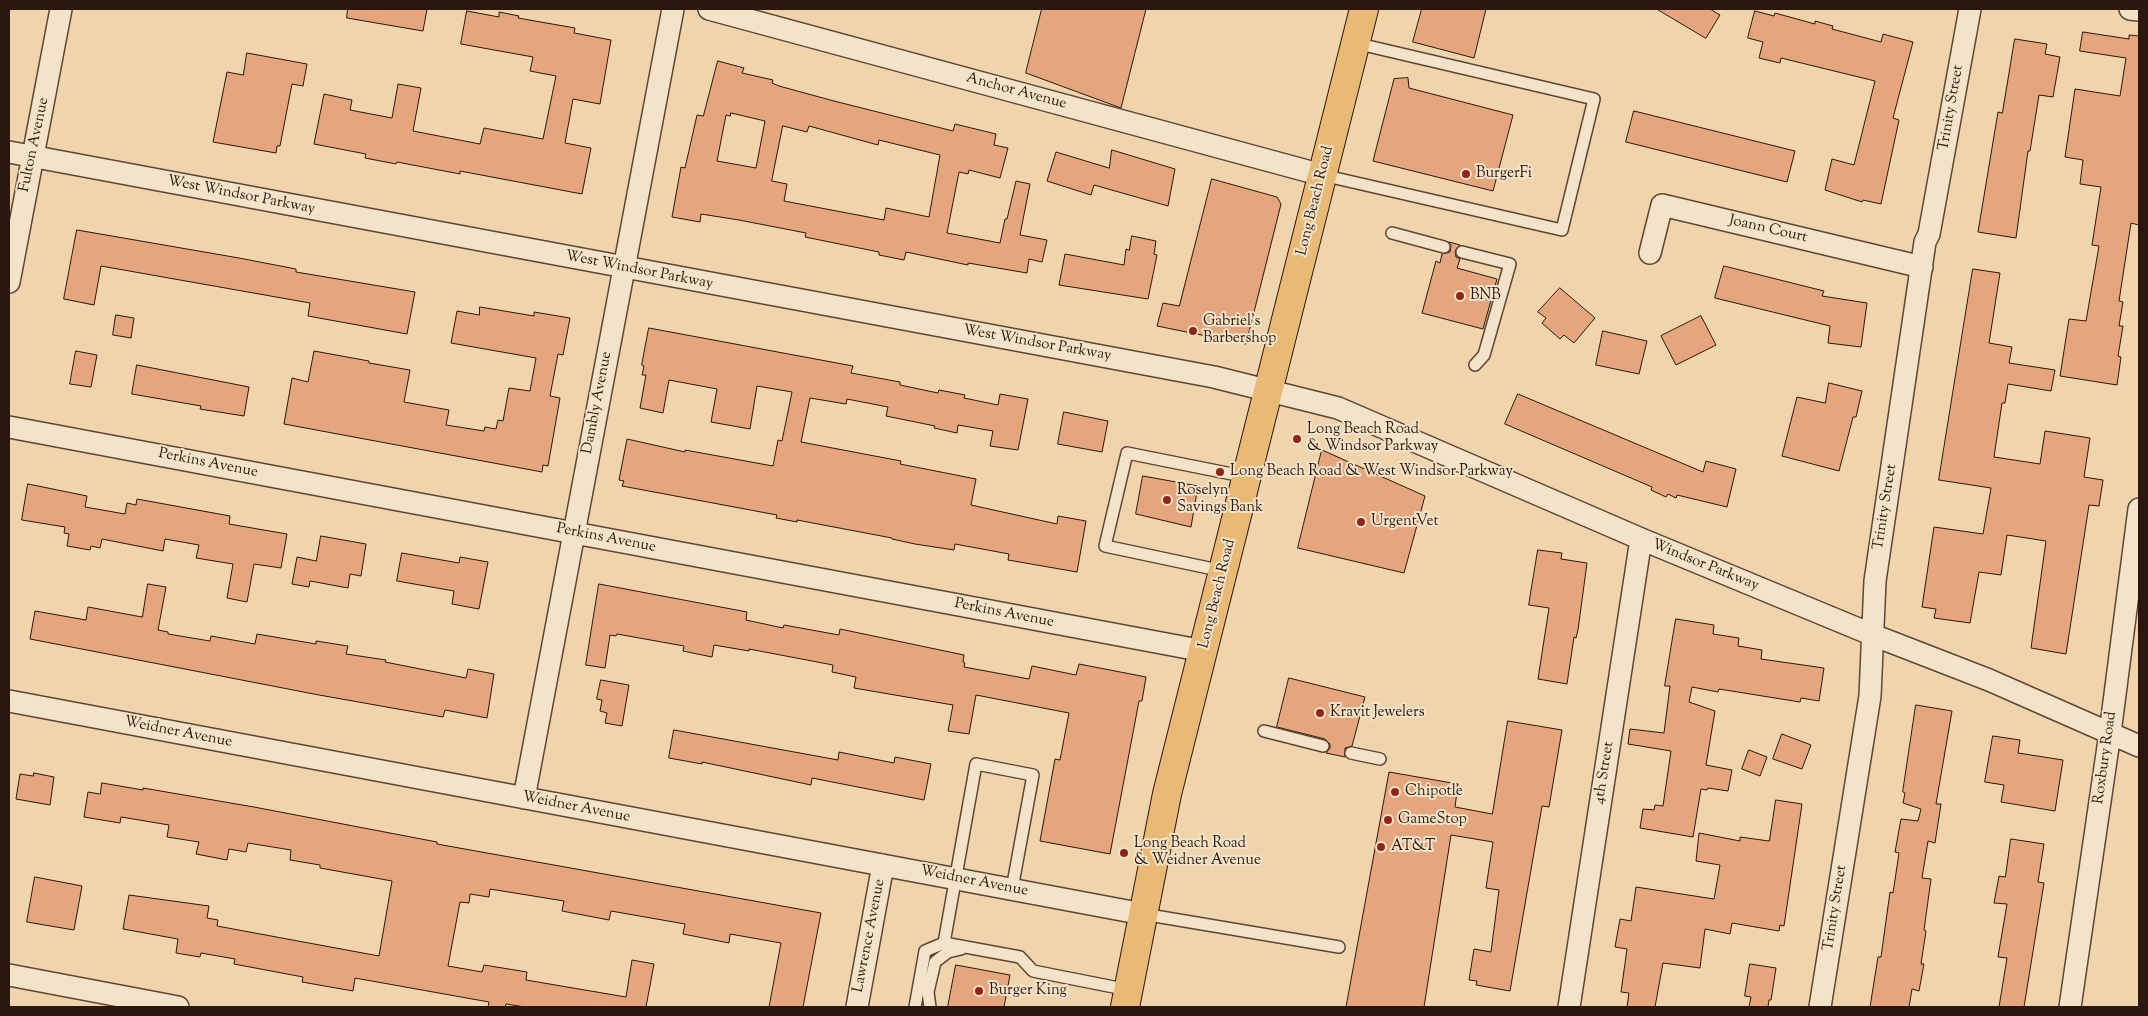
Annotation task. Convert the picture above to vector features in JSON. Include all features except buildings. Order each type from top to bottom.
[{"type":"main road","name":"Long Beach Road","points":[[1127,999],[1167,794],[1364,9]]},
{"type":"street","name":"Fulton Avenue","points":[[9,282],[61,9]]},
{"type":"street","name":"Dambly Avenue","points":[[524,798],[673,9]]},
{"type":"street","name":"Anchor Avenue","points":[[710,9],[1322,175]]},
{"type":"street","name":"Trinity Street","points":[[1820,1007],[1870,696],[1874,581],[1922,267],[1924,242],[1928,234],[1970,9]]},
{"type":"street","points":[[2130,9],[2139,10]]},
{"type":"street","name":"West Windsor Parkway","points":[[9,152],[1214,377],[1269,390]]},
{"type":"street","name":"Joann Court","points":[[1650,253],[1662,205],[1922,267]]},
{"type":"street","name":"Windsor Parkway","points":[[1269,390],[1338,408],[1641,539],[1873,635],[1989,680],[2139,746]]},
{"type":"street","name":"Perkins Avenue","points":[[9,427],[1204,651]]},
{"type":"street","name":"Roxbury Road","points":[[2070,1007],[2110,733],[2139,509]]},
{"type":"street","name":"4th Street","points":[[1569,1007],[1641,539]]},
{"type":"street","name":"Weidner Avenue","points":[[9,701],[1143,914]]},
{"type":"street","name":"Lawrence Avenue","points":[[857,1007],[883,865]]},
{"type":"street","points":[[9,975],[178,1007]]},
{"type":"lane","points":[[1322,175],[1562,230],[1594,99],[1356,43]]},
{"type":"lane","points":[[1392,232],[1444,247]]},
{"type":"lane","points":[[1462,252],[1510,264],[1484,354],[1475,365]]},
{"type":"lane","points":[[1223,571],[1105,546],[1127,453],[1247,477]]},
{"type":"lane","points":[[1264,731],[1323,746]]},
{"type":"lane","points":[[1351,752],[1380,759]]},
{"type":"lane","points":[[944,943],[976,764],[1032,775],[1012,889]]},
{"type":"lane","points":[[1143,914],[1339,947]]},
{"type":"lane","points":[[914,1007],[925,951],[944,943],[1020,957],[1033,971],[1127,999]]},
{"type":"lane","points":[[930,1007],[928,992],[935,962],[948,952],[967,947]]},
{"type":"place","name":"BurgerFi","points":[[1466,174]]},
{"type":"place","name":"BNB","points":[[1460,296]]},
{"type":"place","name":"Gabriel's Barbershop","points":[[1193,331]]},
{"type":"place","name":"Long Beach Road & Windsor Parkway","points":[[1297,439]]},
{"type":"place","name":"Long Beach Road & West Windsor Parkway","points":[[1220,472]]},
{"type":"place","name":"Roselyn Savings Bank","points":[[1167,500]]},
{"type":"place","name":"UrgentVet","points":[[1361,522]]},
{"type":"place","name":"Kravit Jewelers","points":[[1320,713]]},
{"type":"place","name":"Chipotle","points":[[1395,792]]},
{"type":"place","name":"GameStop","points":[[1388,820]]},
{"type":"place","name":"AT&T","points":[[1381,847]]},
{"type":"place","name":"Long Beach Road & Weidner Avenue","points":[[1124,853]]},
{"type":"place","name":"Burger King","points":[[979,991]]}]
